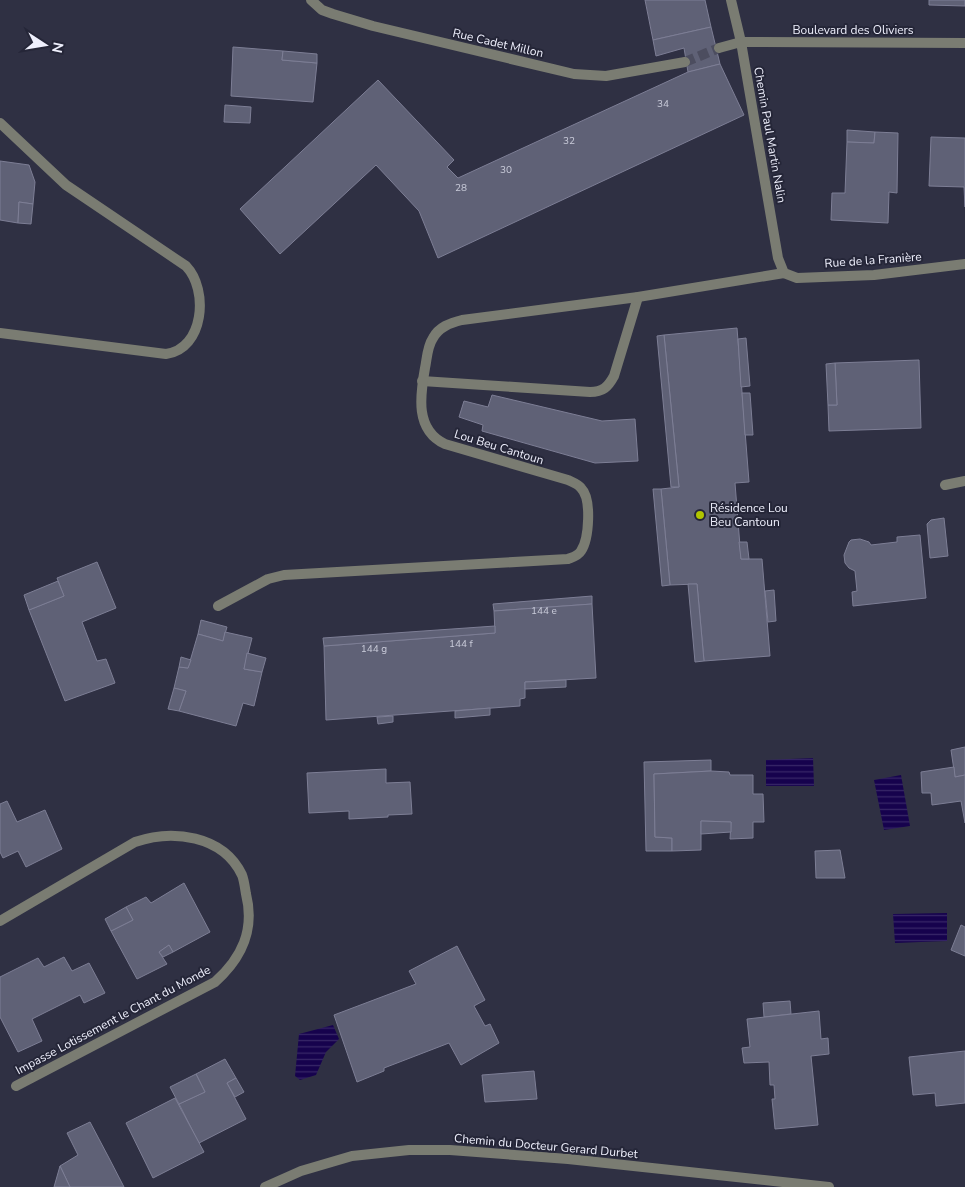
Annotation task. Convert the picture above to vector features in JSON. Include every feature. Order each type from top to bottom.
[{"type":"street","name":"Rue Cadet Millon","points":[[311,0],[322,10],[365,24],[574,74],[606,76],[685,62]]},
{"type":"street","name":"Chemin Paul Martin Nalin","points":[[731,0],[741,42],[778,258],[784,273]]},
{"type":"street","name":"Boulevard des Oliviers","points":[[719,48],[741,42],[965,43]]},
{"type":"street","points":[[0,123],[66,185],[186,266],[197,283],[200,306],[195,331],[190,339],[176,352],[166,354],[0,333]]},
{"type":"street","name":"Rue de la Franière","points":[[784,273],[797,278],[874,275],[965,264]]},
{"type":"street","name":"Lou Beu Cantoun","points":[[218,606],[268,579],[284,575],[568,559],[578,555],[585,539],[589,513],[587,499],[581,488],[568,480],[446,444],[433,437],[428,430],[421,408],[422,381],[428,350],[433,338],[441,329],[451,323],[638,297],[784,273]]},
{"type":"street","points":[[422,381],[590,392],[601,391],[608,387],[614,376],[638,297]]},
{"type":"street","points":[[945,485],[965,481]]},
{"type":"street","name":"Impasse Lotissement le Chant du Monde","points":[[0,921],[135,842],[166,835],[201,839],[230,857],[242,876],[250,909],[248,929],[243,947],[228,970],[215,982],[16,1086]]},
{"type":"street","name":"Chemin du Docteur Gerard Durbet","points":[[265,1187],[301,1171],[352,1156],[409,1150],[442,1150],[568,1159],[829,1187]]},
{"type":"shaded area","points":[[813,758],[814,786],[766,786],[766,760]]},
{"type":"shaded area","points":[[901,775],[910,826],[884,830],[874,780]]},
{"type":"shaded area","points":[[947,913],[947,941],[895,943],[893,914]]},
{"type":"shaded area","points":[[333,1025],[339,1039],[326,1052],[316,1075],[300,1080],[295,1076],[299,1034]]},
{"type":"building","points":[[645,0],[705,0],[711,27],[653,40]]},
{"type":"building","points":[[929,0],[965,0],[965,6],[929,5]]},
{"type":"building","points":[[711,27],[720,64],[688,72],[684,48],[656,56],[653,40]]},
{"type":"building","points":[[233,47],[283,51],[282,60],[317,63],[313,102],[231,96]]},
{"type":"building","points":[[283,51],[317,54],[317,63],[282,60]]},
{"type":"building","points":[[720,64],[744,115],[438,258],[419,211],[376,165],[280,254],[240,209],[378,80],[454,160],[447,167],[458,178],[688,72]]},
{"type":"building","points":[[225,105],[251,107],[250,123],[224,122]]},
{"type":"building","points":[[847,130],[875,132],[874,143],[847,142]]},
{"type":"building","points":[[875,132],[898,133],[897,193],[889,192],[888,223],[831,220],[832,193],[845,193],[847,142],[874,143]]},
{"type":"building","points":[[931,137],[965,138],[965,207],[964,187],[929,186]]},
{"type":"building","points":[[0,161],[29,165],[35,182],[33,204],[19,202],[18,223],[0,220]]},
{"type":"building","points":[[19,202],[33,204],[31,224],[18,223]]},
{"type":"building","name":"Résidence Lou Beu Cantoun","points":[[737,328],[749,482],[735,483],[741,559],[762,559],[770,656],[704,661],[697,584],[670,585],[661,489],[679,487],[664,335]]},
{"type":"building","points":[[664,335],[679,487],[671,487],[657,336]]},
{"type":"building","points":[[746,338],[750,386],[741,387],[738,339]]},
{"type":"building","points":[[919,360],[921,428],[829,431],[828,405],[837,405],[835,363]]},
{"type":"building","points":[[835,363],[837,405],[828,405],[826,364]]},
{"type":"building","points":[[742,393],[750,393],[753,435],[745,435]]},
{"type":"building","points":[[492,395],[602,421],[635,419],[638,461],[595,463],[482,431],[483,425],[459,417],[464,401],[488,407]]},
{"type":"building","points":[[653,489],[661,489],[670,585],[662,586]]},
{"type":"building","points":[[944,518],[948,556],[930,558],[927,524],[931,520]]},
{"type":"building","points":[[920,535],[926,598],[853,606],[852,592],[857,591],[855,571],[845,563],[844,555],[849,542],[860,539],[869,542],[871,545],[897,542],[897,537]]},
{"type":"building","points":[[739,542],[747,542],[749,559],[741,559]]},
{"type":"building","points":[[97,562],[116,608],[82,622],[97,661],[106,659],[115,683],[65,701],[29,610],[64,596],[57,578]]},
{"type":"building","points":[[58,581],[64,596],[29,610],[24,595]]},
{"type":"building","points":[[688,584],[697,584],[704,661],[695,662]]},
{"type":"building","points":[[774,590],[776,621],[768,622],[765,591]]},
{"type":"building","points":[[592,596],[592,604],[494,611],[493,604]]},
{"type":"building","points":[[592,604],[596,678],[525,682],[525,698],[520,699],[520,706],[326,720],[324,646],[495,633],[494,611]]},
{"type":"building","points":[[201,620],[227,627],[223,641],[198,634]]},
{"type":"building","points":[[495,626],[495,633],[324,646],[323,638]]},
{"type":"building","points":[[225,632],[252,638],[244,669],[262,672],[254,706],[243,703],[236,726],[179,711],[186,691],[174,688],[179,667],[188,668],[198,634],[223,641]]},
{"type":"building","points":[[247,653],[266,658],[262,672],[244,669]]},
{"type":"building","points":[[181,657],[191,660],[188,668],[179,667]]},
{"type":"building","points":[[566,680],[566,687],[525,689],[525,682]]},
{"type":"building","points":[[174,688],[186,691],[179,711],[168,709]]},
{"type":"building","points":[[490,708],[490,715],[455,718],[455,711]]},
{"type":"building","points":[[393,716],[393,722],[378,724],[377,717]]},
{"type":"building","points":[[965,747],[965,775],[955,777],[951,750]]},
{"type":"building","points":[[711,760],[711,771],[654,774],[655,837],[672,838],[672,851],[646,851],[644,762]]},
{"type":"building","points":[[954,767],[955,777],[965,775],[965,823],[961,801],[932,805],[931,793],[922,793],[921,772]]},
{"type":"building","points":[[386,769],[386,783],[410,782],[412,814],[349,819],[349,811],[309,813],[307,773]]},
{"type":"building","points":[[729,772],[730,775],[753,775],[753,794],[763,794],[764,822],[753,822],[753,838],[730,839],[731,822],[701,821],[701,850],[672,851],[672,838],[655,837],[654,774]]},
{"type":"building","points":[[7,801],[17,822],[45,810],[62,849],[26,867],[18,851],[3,858],[0,852],[0,804]]},
{"type":"building","points":[[701,821],[731,822],[731,832],[701,834]]},
{"type":"building","points":[[840,850],[845,878],[816,878],[815,851]]},
{"type":"building","points":[[184,883],[210,932],[173,952],[169,945],[159,952],[167,964],[137,979],[111,931],[133,920],[126,907],[146,897],[151,903]]},
{"type":"building","points":[[126,907],[133,920],[111,931],[105,919]]},
{"type":"building","points":[[961,925],[965,927],[965,956],[951,950]]},
{"type":"building","points":[[169,945],[173,952],[163,957],[159,952]]},
{"type":"building","points":[[457,946],[485,1000],[474,1006],[485,1026],[490,1024],[499,1043],[461,1065],[449,1043],[384,1068],[384,1071],[357,1082],[334,1015],[416,984],[409,971]]},
{"type":"building","points":[[64,957],[72,971],[89,963],[105,993],[84,1003],[80,995],[32,1019],[42,1041],[18,1052],[0,1017],[0,977],[38,958],[44,967]]},
{"type":"building","points":[[790,1001],[791,1014],[764,1017],[763,1003]]},
{"type":"building","points":[[819,1011],[821,1039],[828,1038],[829,1054],[811,1056],[818,1125],[775,1129],[772,1099],[775,1099],[774,1085],[770,1085],[769,1062],[744,1063],[742,1048],[750,1047],[747,1019]]},
{"type":"building","points":[[965,1051],[965,1103],[936,1106],[935,1093],[913,1095],[909,1057]]},
{"type":"building","points":[[225,1059],[236,1078],[227,1083],[246,1119],[199,1143],[179,1104],[205,1092],[196,1074]]},
{"type":"building","points":[[534,1071],[537,1099],[485,1102],[482,1075]]},
{"type":"building","points":[[196,1074],[205,1092],[179,1104],[170,1087]]},
{"type":"building","points":[[236,1078],[244,1092],[235,1097],[227,1083]]},
{"type":"building","points":[[175,1098],[204,1152],[153,1178],[126,1123]]},
{"type":"building","points":[[90,1122],[124,1187],[70,1187],[60,1166],[78,1155],[67,1133]]},
{"type":"building","points":[[60,1166],[70,1187],[54,1187]]},
{"type":"tunnel","points":[[685,62],[719,48]]},
{"type":"place","name":"Résidence Lou Beu Cantoun","points":[[700,515]]}]
